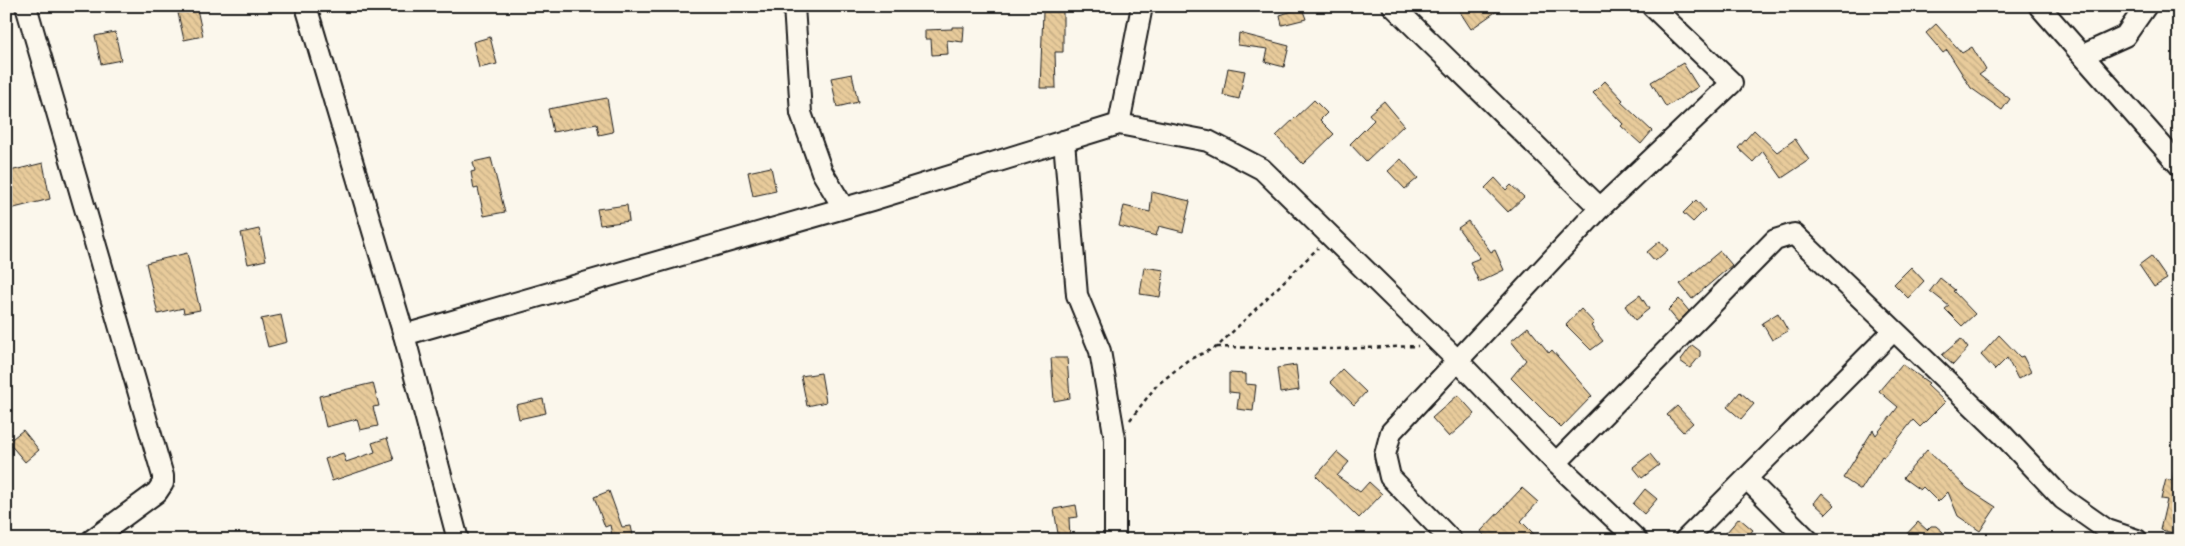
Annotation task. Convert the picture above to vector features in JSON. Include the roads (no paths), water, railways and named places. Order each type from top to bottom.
[{"type":"street","points":[[26,6],[163,476],[163,483],[157,492],[92,540]]},
{"type":"street","points":[[306,6],[404,335],[458,540]]},
{"type":"street","points":[[794,6],[801,113],[822,172],[843,207]]},
{"type":"street","points":[[1119,124],[1142,6]]},
{"type":"street","points":[[1393,6],[1600,208]]},
{"type":"street","points":[[1451,540],[1390,477],[1385,455],[1391,432],[1600,208],[1732,83],[1652,6]]},
{"type":"street","points":[[2039,6],[2179,165]]},
{"type":"street","points":[[2083,55],[2125,36],[2146,6]]},
{"type":"street","points":[[404,335],[1119,124],[1208,141],[1262,169],[1331,235],[1457,360],[1556,463],[1636,540]]},
{"type":"street","points":[[1064,141],[1077,295],[1100,351],[1115,439],[1116,540]]},
{"type":"street","points":[[1556,463],[1780,238],[1795,234],[1893,331],[2002,434],[2063,499],[2107,530],[2137,540]]},
{"type":"street","points":[[1685,540],[1893,331]]},
{"type":"street","points":[[1747,479],[1808,540]]}]
